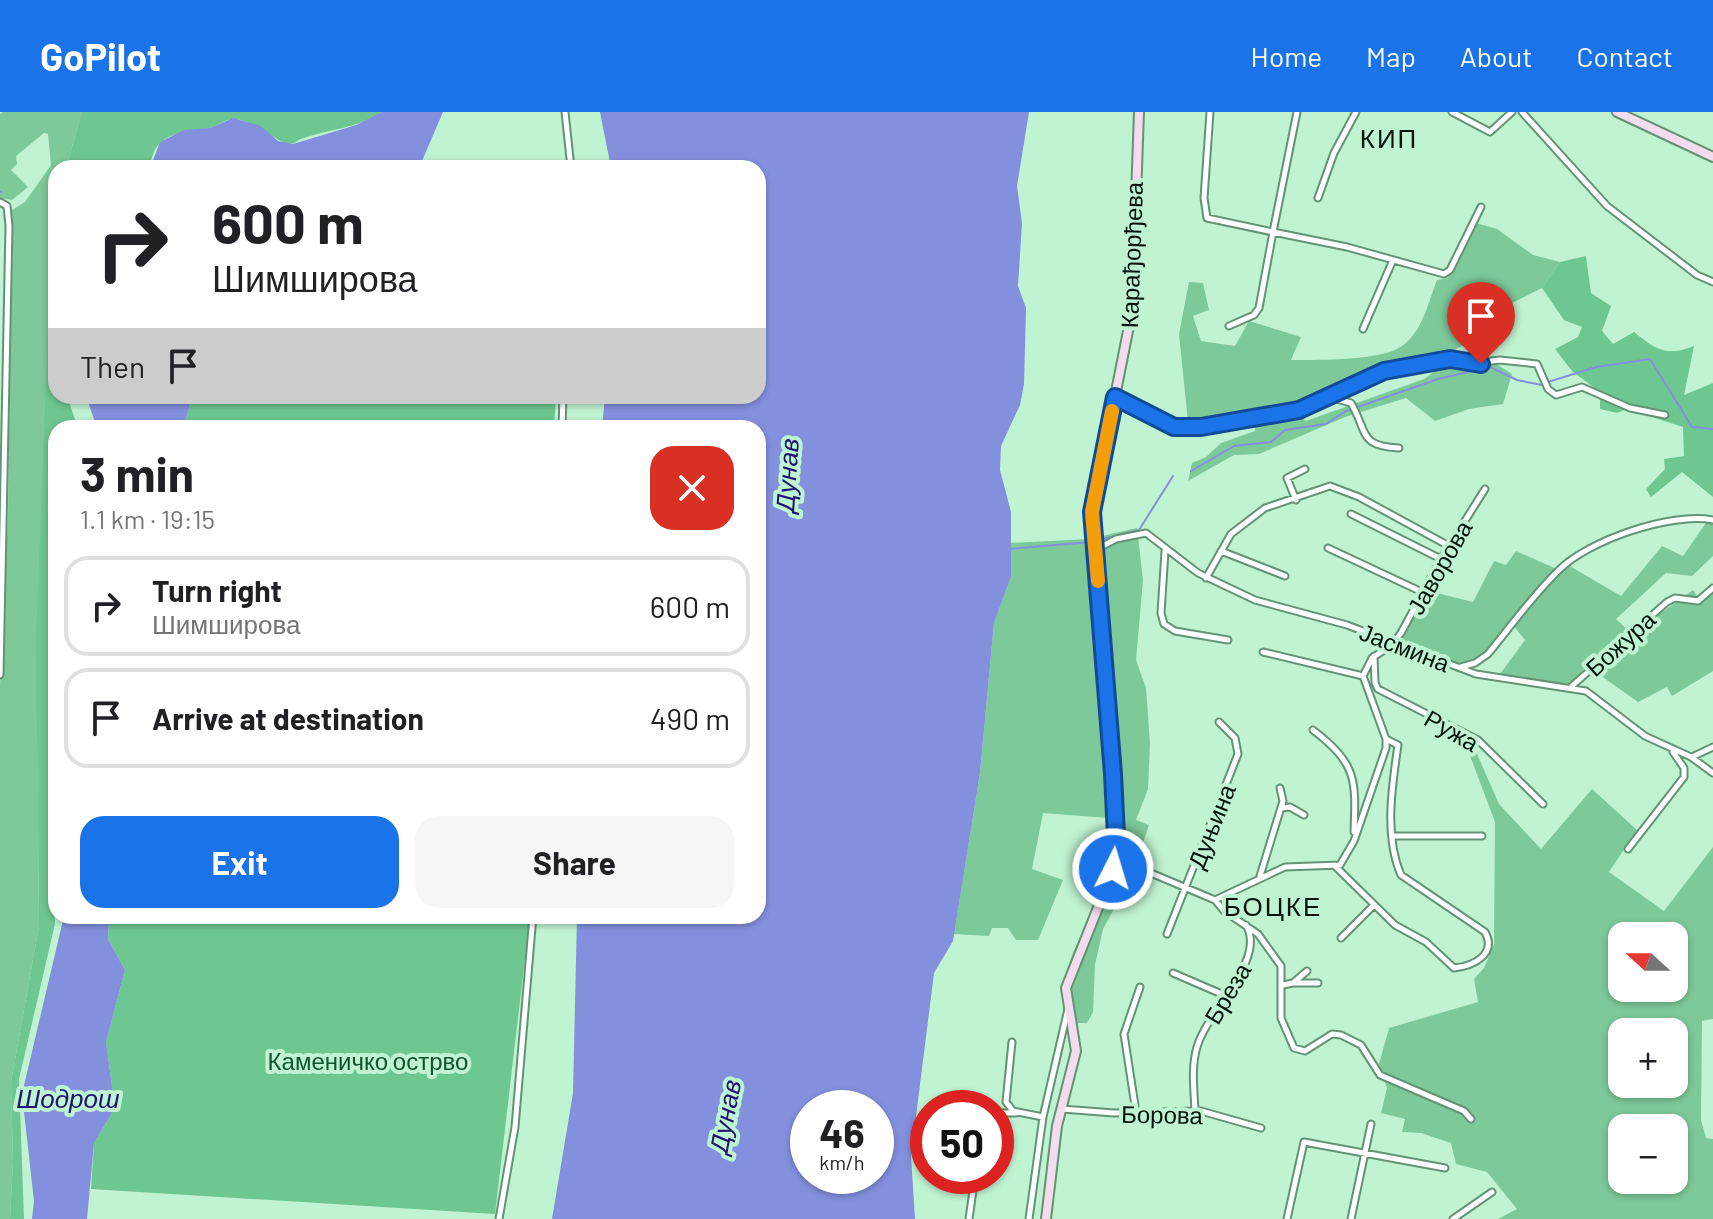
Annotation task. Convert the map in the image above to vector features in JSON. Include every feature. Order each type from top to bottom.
[{"type":"main road","name":"Карађорђева","points":[[1046,1219],[1061,1109],[1076,1051],[1067,983],[1106,889],[1115,858],[1113,774],[1093,533],[1094,492],[1132,311],[1139,112]]},
{"type":"main road","points":[[1617,112],[1647,129],[1713,157]]},
{"type":"street","points":[[565,112],[570,160]]},
{"type":"street","points":[[1210,112],[1204,198],[1207,218],[1347,247],[1441,274],[1449,272],[1481,207]]},
{"type":"street","points":[[1229,326],[1254,315],[1259,308],[1297,112]]},
{"type":"street","points":[[1318,198],[1334,153],[1356,112]]},
{"type":"street","points":[[1452,112],[1490,132],[1512,112]]},
{"type":"street","points":[[1522,112],[1607,206],[1697,275],[1713,282]]},
{"type":"street","points":[[0,202],[3,207],[0,675]]},
{"type":"street","points":[[1363,329],[1393,260]]},
{"type":"street","points":[[1115,397],[1174,427],[1201,427],[1299,410],[1384,371],[1450,359],[1466,364],[1531,361],[1537,364],[1548,389],[1556,395],[1582,387],[1616,403],[1665,415]]},
{"type":"street","points":[[1329,397],[1354,408],[1366,438],[1373,445],[1399,448]]},
{"type":"street","points":[[1296,500],[1287,478],[1305,469]]},
{"type":"street","points":[[1206,578],[1231,534],[1265,508],[1334,486],[1449,546]]},
{"type":"street","name":"Јаворова","points":[[1392,645],[1485,489]]},
{"type":"street","points":[[1351,514],[1441,559]]},
{"type":"street","points":[[1460,667],[1475,663],[1488,654],[1560,569],[1579,554],[1648,526],[1689,518],[1713,520]]},
{"type":"street","name":"Јасмина","points":[[1094,547],[1143,533],[1151,535],[1164,550],[1206,578],[1255,600],[1347,625],[1392,645],[1486,677],[1555,688],[1571,687],[1599,698],[1638,731],[1672,751],[1691,757],[1713,773]]},
{"type":"street","points":[[1328,548],[1422,592]]},
{"type":"street","points":[[1164,550],[1161,613],[1164,624],[1175,631],[1228,640]]},
{"type":"street","points":[[1221,551],[1285,576]]},
{"type":"street","name":"Божура","points":[[1571,687],[1667,602],[1675,598],[1698,601],[1713,588]]},
{"type":"street","points":[[1336,867],[1354,841],[1378,774],[1386,739],[1363,676],[1374,656],[1392,645]]},
{"type":"street","points":[[1263,652],[1363,676]]},
{"type":"street","name":"Ружа","points":[[1374,656],[1378,689],[1478,740],[1543,804]]},
{"type":"street","name":"Дуњина","points":[[1167,934],[1238,754],[1235,738],[1219,722]]},
{"type":"street","points":[[1313,730],[1343,755],[1354,775],[1354,841]]},
{"type":"street","points":[[1215,900],[1227,897],[1260,877],[1296,865],[1336,867],[1400,929],[1426,942],[1454,968],[1476,963],[1489,944],[1485,932],[1401,875],[1392,836],[1398,745],[1386,739]]},
{"type":"street","points":[[1691,757],[1713,747]]},
{"type":"street","points":[[1628,849],[1684,777],[1684,768],[1672,751]]},
{"type":"street","points":[[1260,877],[1281,808],[1280,788]]},
{"type":"street","points":[[1281,808],[1290,807],[1304,815]]},
{"type":"street","points":[[1392,836],[1482,836]]},
{"type":"street","points":[[1115,858],[1215,900],[1220,908],[1265,942],[1278,961],[1283,985],[1281,1018],[1294,1048],[1305,1051],[1332,1034],[1341,1035],[1361,1045],[1380,1075],[1464,1111],[1471,1119]]},
{"type":"street","points":[[1341,938],[1374,905]]},
{"type":"street","points":[[499,1219],[515,1127],[532,924]]},
{"type":"street","name":"Бреза","points":[[1195,1110],[1197,1047],[1224,995],[1248,963],[1253,938],[1245,924]]},
{"type":"street","points":[[1293,983],[1307,971]]},
{"type":"street","points":[[1173,973],[1224,995]]},
{"type":"street","points":[[1283,985],[1318,983]]},
{"type":"street","points":[[1136,1112],[1124,1034],[1140,987]]},
{"type":"street","points":[[1029,1219],[1043,1117],[1064,1015],[1069,1009]]},
{"type":"street","points":[[1012,1042],[1004,1098],[1009,1108],[1017,1113],[1043,1117]]},
{"type":"street","name":"Борова","points":[[1061,1109],[1136,1112],[1195,1110],[1261,1128]]},
{"type":"street","points":[[1351,1219],[1371,1124]]},
{"type":"street","points":[[1287,1219],[1301,1144],[1309,1141],[1445,1168]]},
{"type":"street","points":[[1453,1219],[1492,1192]]},
{"type":"street","points":[[969,1219],[972,1194]]},
{"type":"green space","points":[[82,112],[68,160],[51,160],[48,134],[44,133],[16,156],[17,164],[11,170],[28,187],[12,200],[0,198],[0,114]]},
{"type":"green space","points":[[82,112],[382,112],[362,122],[293,144],[281,141],[252,124],[232,119],[170,136],[157,147],[151,160],[68,160]]},
{"type":"green space","points":[[48,169],[48,343],[37,692],[39,926],[11,1082],[13,1161],[10,1219],[0,1219],[0,685],[8,515],[12,210],[25,202]]},
{"type":"green space","points":[[1476,223],[1497,229],[1533,255],[1560,262],[1542,288],[1492,313],[1493,326],[1447,355],[1396,362],[1298,407],[1197,425],[1188,422],[1179,334],[1189,282],[1203,283],[1209,310],[1193,316],[1201,341],[1235,346],[1249,321],[1301,337],[1291,360],[1380,355],[1402,346],[1415,333],[1437,280],[1448,278]]},
{"type":"green space","points":[[1586,256],[1591,293],[1611,306],[1602,331],[1613,344],[1634,332],[1662,350],[1676,351],[1694,346],[1684,395],[1713,383],[1713,497],[1682,472],[1651,497],[1646,489],[1665,469],[1664,459],[1684,456],[1683,427],[1627,409],[1617,413],[1600,409],[1600,392],[1572,371],[1555,349],[1578,337],[1582,327],[1564,320],[1542,288],[1560,262]]},
{"type":"green space","points":[[48,331],[48,404],[70,404],[75,420],[48,420],[48,924],[55,924],[19,1079],[24,1219],[10,1219],[13,1161],[11,1082],[39,926],[36,640]]},
{"type":"green space","points":[[1484,356],[1512,374],[1503,404],[1469,409],[1435,421],[1406,398],[1345,417],[1259,454],[1234,455],[1188,481],[1192,463],[1206,457],[1221,443],[1255,431],[1256,420],[1298,414],[1306,421],[1424,379],[1439,368]]},
{"type":"green space","points":[[190,404],[556,404],[554,420],[186,420]]},
{"type":"green space","points":[[1708,520],[1713,521],[1713,556],[1692,576],[1666,573],[1616,619],[1632,634],[1693,590],[1702,603],[1713,592],[1713,671],[1672,696],[1667,687],[1638,702],[1587,666],[1569,684],[1547,685],[1500,674],[1525,640],[1512,624],[1472,665],[1452,668],[1394,648],[1429,591],[1473,602],[1494,561],[1506,565],[1516,551],[1559,570],[1568,565],[1621,596],[1662,546],[1683,556]]},
{"type":"green space","points":[[1137,528],[1143,580],[1136,660],[1146,688],[1150,743],[1148,789],[1136,820],[1149,825],[1131,878],[1103,929],[1095,965],[1093,1012],[1087,1023],[1076,1023],[1070,1010],[1063,1011],[1065,979],[1107,875],[1111,839],[1108,818],[1043,813],[1032,869],[1063,880],[1038,940],[1016,940],[1008,928],[992,928],[989,936],[954,934],[980,773],[994,623],[1011,577],[1009,543],[1089,539]]},
{"type":"green space","points":[[1466,745],[1477,754],[1499,804],[1541,849],[1592,789],[1637,830],[1609,872],[1664,911],[1713,847],[1713,1019],[1702,1021],[1701,1120],[1706,1138],[1713,1139],[1713,1219],[1498,1219],[1517,1209],[1487,1172],[1456,1164],[1451,1143],[1421,1133],[1402,1132],[1405,1119],[1381,1113],[1387,1088],[1379,1064],[1389,1028],[1478,1002],[1474,979],[1484,968],[1494,944],[1495,822]]},
{"type":"green space","name":"Каменичко острво","points":[[109,924],[529,924],[495,1214],[91,1189],[94,1143],[115,1108],[106,1042],[125,970],[108,939]]},
{"type":"water","points":[[382,112],[443,112],[422,160],[153,160],[160,142],[184,130],[210,128],[233,118],[261,126],[278,141],[293,144],[356,125]]},
{"type":"water","name":"Дунав","points":[[600,112],[1029,112],[1017,186],[1022,223],[1018,286],[1026,308],[1024,384],[1020,405],[1001,446],[1000,470],[1011,512],[1011,577],[994,623],[980,773],[953,941],[934,973],[919,1090],[910,1090],[910,1194],[913,1194],[915,1219],[552,1219],[573,1093],[577,924],[766,924],[766,420],[603,420],[604,404],[766,404],[766,160],[609,160]]},
{"type":"water","points":[[89,404],[190,404],[186,420],[94,420]]},
{"type":"water","name":"Шодрош","points":[[62,924],[109,924],[108,939],[125,970],[106,1042],[115,1108],[94,1143],[87,1219],[32,1219],[34,1201],[22,1094]]},
{"type":"waterway","points":[[1548,382],[1596,367],[1650,359],[1692,427],[1713,429]]},
{"type":"waterway","points":[[1191,471],[1234,446],[1271,442],[1285,430],[1326,424],[1346,411],[1438,379],[1490,367],[1517,380],[1542,385]]},
{"type":"waterway","points":[[1099,540],[1139,530],[1173,476]]},
{"type":"waterway","points":[[1008,549],[1092,542]]},
{"type":"slow traffic","points":[[1098,581],[1092,512],[1112,411]]},
{"type":"district","name":"КИП","points":[[1389,137]]},
{"type":"district","name":"БОЦКЕ","points":[[1273,905]]},
{"type":"route","points":[[1113,869],[1116,836],[1113,774],[1092,512],[1115,397],[1174,427],[1201,427],[1299,410],[1384,371],[1450,359],[1481,364]]}]
